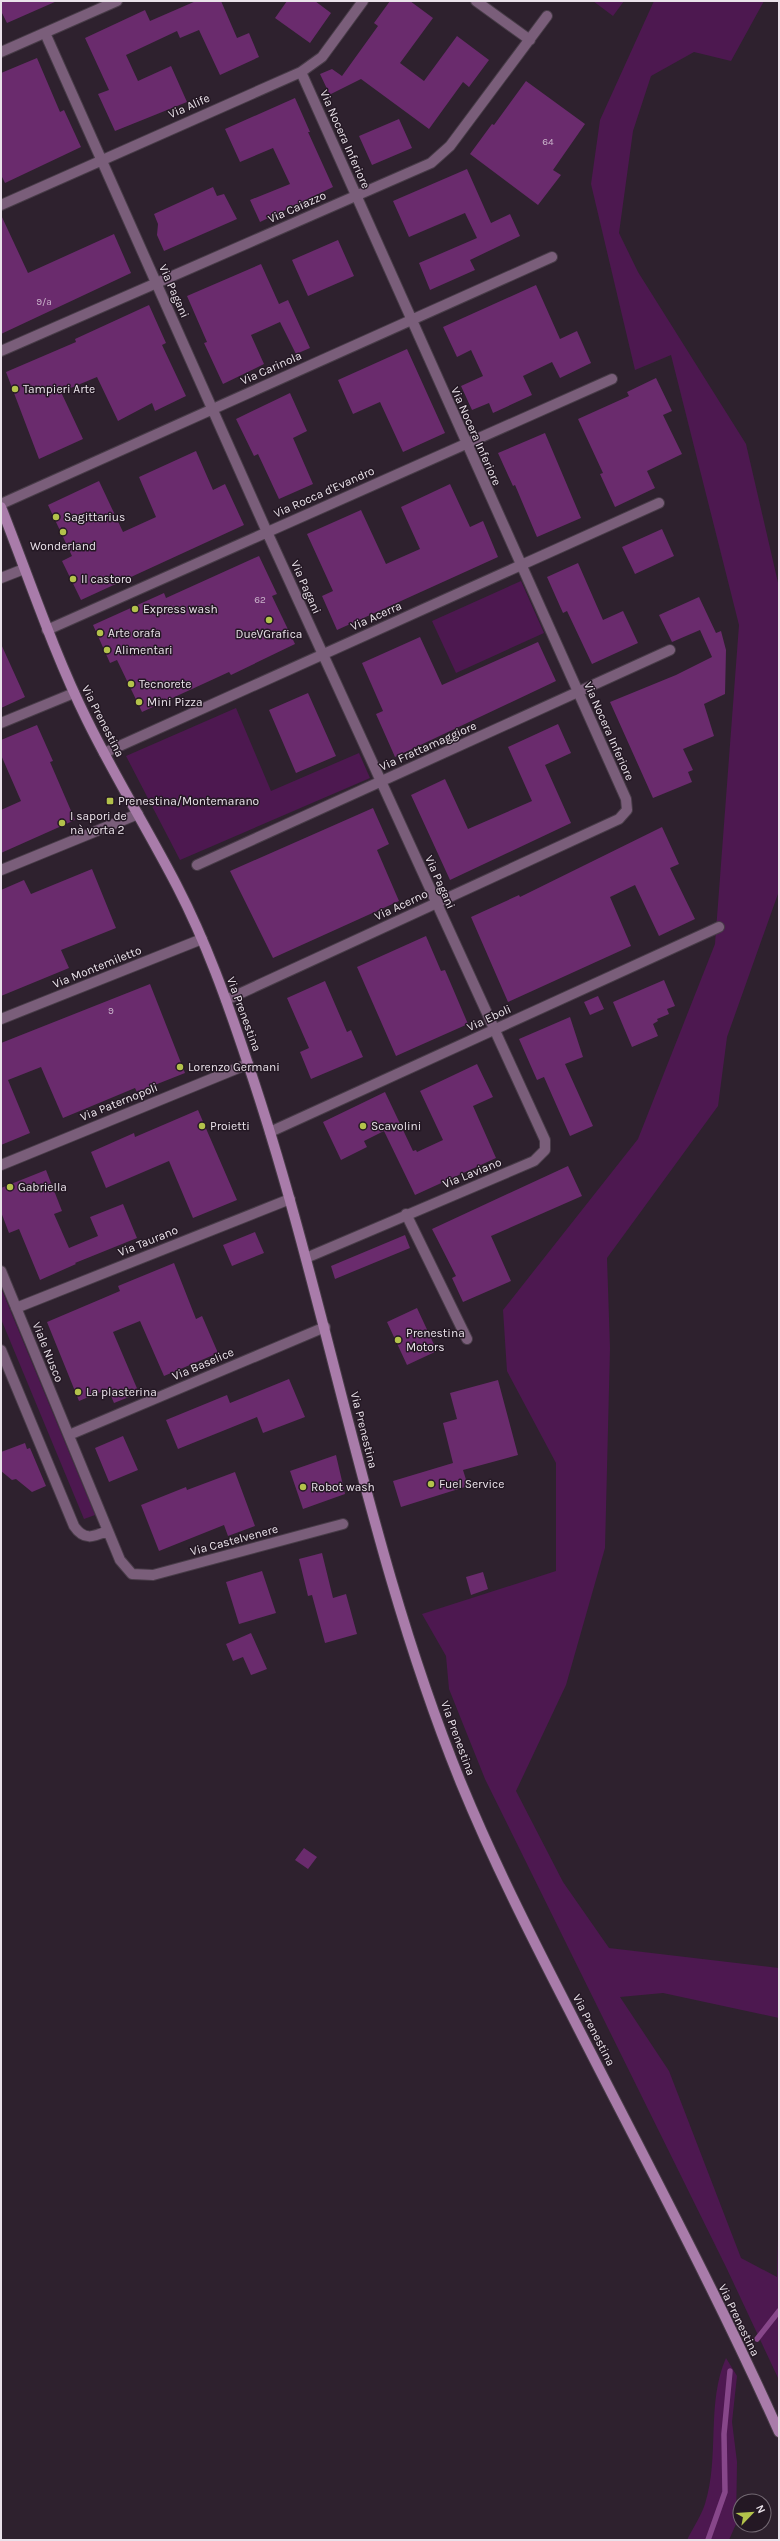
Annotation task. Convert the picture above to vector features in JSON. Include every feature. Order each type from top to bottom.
[{"type":"main road","name":"Via Prenestina","points":[[1,505],[47,630],[74,693],[104,753],[177,885],[202,939],[226,1000],[270,1132],[290,1199],[325,1327],[364,1485],[389,1569],[434,1710],[462,1785],[530,1934],[656,2182],[779,2432]]},
{"type":"street","points":[[1,52],[117,1]]},
{"type":"street","name":"Via Alife","points":[[1,205],[101,159],[301,72],[322,57],[363,1]]},
{"type":"street","points":[[476,1],[530,40]]},
{"type":"street","name":"Via Caiazzo","points":[[1,351],[418,169],[444,152],[547,16]]},
{"type":"street","name":"Via Pagani","points":[[45,33],[211,408],[542,1134],[545,1150]]},
{"type":"street","name":"Via Nocera Inferiore","points":[[301,72],[410,320],[626,799],[627,810]]},
{"type":"street","name":"Via Carinola","points":[[1,505],[211,408],[552,257]]},
{"type":"street","name":"Via Rocca d'Evandro","points":[[47,630],[612,379]]},
{"type":"street","name":"Via Acerra","points":[[104,753],[659,503]]},
{"type":"street","points":[[1,578],[24,568]]},
{"type":"street","name":"Via Frattamaggiore","points":[[197,865],[670,650]]},
{"type":"street","points":[[1,723],[74,693]]},
{"type":"street","name":"Via Acerno","points":[[226,1000],[619,819],[627,810]]},
{"type":"street","points":[[1,870],[138,814]]},
{"type":"street","name":"Via Eboli","points":[[270,1132],[719,927]]},
{"type":"street","name":"Via Montemiletto","points":[[1,1019],[202,939]]},
{"type":"street","name":"Via Paternopoli","points":[[1,1165],[248,1064]]},
{"type":"street","name":"Via Laviano","points":[[306,1258],[406,1214],[534,1161],[545,1150]]},
{"type":"street","name":"Via Taurano","points":[[16,1308],[290,1199]]},
{"type":"street","points":[[406,1214],[467,1340]]},
{"type":"street","name":"Viale Nusco","points":[[1,1271],[107,1531],[122,1565],[132,1574]]},
{"type":"street","name":"Via Baselice","points":[[69,1435],[325,1327]]},
{"type":"street","points":[[1,1350],[74,1526],[82,1536],[87,1537],[107,1531]]},
{"type":"street","name":"Via Castelvenere","points":[[132,1574],[153,1575],[342,1524]]},
{"type":"shaded area","points":[[593,1],[624,1],[613,16]]},
{"type":"shaded area","points":[[654,1],[764,1],[731,61],[694,52],[651,76],[633,131],[619,233],[638,272],[746,444],[779,587],[779,891],[727,1037],[718,1106],[607,1258],[610,1348],[605,1548],[566,1685],[516,1791],[563,1882],[609,1948],[779,1968],[779,2018],[663,1993],[620,1997],[669,2071],[741,2258],[777,2277],[779,2202],[779,2380],[727,2269],[485,1779],[449,1689],[446,1656],[422,1614],[556,1571],[556,1463],[507,1371],[503,1310],[638,1139],[715,944],[739,625],[671,355],[635,370],[591,184],[600,120]]},
{"type":"shaded area","points":[[521,581],[544,633],[456,673],[432,621]]},
{"type":"shaded area","points":[[236,708],[271,791],[359,753],[370,778],[180,860],[126,756]]},
{"type":"shaded area","points":[[1,1288],[95,1515],[84,1519],[1,1319]]},
{"type":"shaded area","points":[[726,2358],[737,2376],[732,2422],[737,2462],[736,2493],[732,2493],[732,2533],[729,2540],[687,2540],[705,2504],[709,2486],[712,2468],[716,2393]]},
{"type":"building","points":[[1,1],[57,1],[7,23],[1,11]]},
{"type":"building","points":[[196,1],[221,1],[237,38],[249,33],[259,57],[220,75],[199,30],[180,38],[177,31],[126,55],[138,81],[171,66],[187,102],[115,131],[98,94],[109,90],[85,38],[145,10],[150,21]]},
{"type":"building","points":[[287,1],[315,1],[331,13],[310,43],[275,18]]},
{"type":"building","points":[[390,1],[410,1],[433,18],[400,63],[424,81],[457,36],[489,60],[469,87],[463,82],[429,129],[361,79],[327,96],[329,93],[320,74],[332,69],[342,76],[378,26],[374,23]]},
{"type":"building","points":[[37,58],[60,112],[64,110],[81,147],[5,183],[1,175],[1,73]]},
{"type":"building","points":[[526,81],[585,124],[553,170],[561,175],[538,205],[470,154],[492,124],[494,125]]},
{"type":"building","points":[[295,98],[310,132],[308,132],[333,187],[260,222],[250,200],[290,184],[273,148],[240,162],[225,129]]},
{"type":"building","points":[[399,119],[412,148],[372,165],[359,136]]},
{"type":"building","points":[[467,169],[491,223],[510,214],[520,236],[470,260],[475,270],[430,290],[419,263],[477,238],[465,213],[409,237],[393,201]]},
{"type":"building","points":[[213,187],[217,196],[224,194],[237,219],[164,251],[157,235],[158,224],[154,214]]},
{"type":"building","points":[[1,215],[28,273],[114,234],[131,273],[1,334]]},
{"type":"building","points":[[338,240],[354,276],[308,296],[292,260]]},
{"type":"building","points":[[261,264],[279,304],[288,300],[310,348],[296,354],[280,322],[251,335],[264,364],[223,384],[204,343],[207,342],[187,296]]},
{"type":"building","points":[[536,285],[560,339],[577,331],[591,363],[560,378],[552,362],[523,376],[532,395],[493,413],[489,403],[472,410],[461,386],[483,376],[471,350],[457,357],[443,327]]},
{"type":"building","points":[[149,305],[166,343],[162,345],[186,396],[155,411],[152,403],[118,421],[97,377],[61,392],[83,439],[39,459],[6,372],[76,342],[75,339]]},
{"type":"building","points":[[407,349],[445,433],[403,452],[380,402],[353,414],[338,380]]},
{"type":"building","points":[[656,378],[672,411],[663,415],[682,454],[647,471],[655,488],[615,507],[600,474],[603,473],[578,419],[629,396],[627,392]]},
{"type":"building","points":[[290,393],[307,431],[293,438],[313,484],[279,499],[258,454],[254,456],[236,419]]},
{"type":"building","points":[[545,433],[581,518],[537,537],[515,485],[513,486],[498,453]]},
{"type":"building","points":[[196,451],[213,490],[225,484],[244,525],[81,600],[62,561],[72,556],[48,505],[99,481],[123,532],[156,517],[139,477]]},
{"type":"building","points":[[450,484],[470,527],[483,521],[498,557],[337,630],[322,596],[333,591],[307,534],[361,510],[386,564],[420,549],[401,507]]},
{"type":"building","points":[[662,529],[674,556],[635,574],[622,547]]},
{"type":"building","points":[[259,556],[277,594],[272,596],[295,644],[231,675],[229,672],[142,712],[117,660],[110,663],[93,625],[164,593],[166,598]]},
{"type":"building","points":[[578,563],[603,620],[623,611],[638,643],[592,664],[567,611],[563,613],[547,577]]},
{"type":"building","points":[[699,597],[716,633],[721,631],[726,650],[725,694],[704,704],[714,736],[683,749],[693,770],[688,772],[692,782],[653,798],[610,702],[676,675],[712,657],[700,630],[672,642],[659,615]]},
{"type":"building","points":[[420,637],[442,685],[538,642],[556,681],[395,757],[376,714],[383,711],[362,663]]},
{"type":"building","points":[[1,644],[25,697],[1,708]]},
{"type":"building","points":[[308,693],[336,756],[296,773],[269,710]]},
{"type":"building","points":[[558,724],[571,753],[545,765],[571,823],[450,880],[411,795],[445,779],[468,829],[532,801],[508,747]]},
{"type":"building","points":[[37,725],[53,761],[50,762],[75,820],[1,853],[1,810],[21,801],[1,755],[1,740]]},
{"type":"building","points":[[373,808],[389,844],[377,850],[399,901],[273,958],[230,871]]},
{"type":"building","points":[[662,827],[679,864],[670,868],[695,919],[659,936],[635,885],[610,897],[631,946],[508,1002],[471,917],[519,895],[520,897]]},
{"type":"building","points":[[92,869],[116,928],[61,950],[69,968],[1,996],[1,890],[24,880],[31,894]]},
{"type":"building","points":[[426,936],[441,971],[445,970],[468,1024],[396,1056],[357,967]]},
{"type":"building","points":[[664,980],[675,1006],[667,1009],[669,1014],[657,1019],[658,1021],[653,1024],[658,1036],[632,1047],[613,1002]]},
{"type":"building","points":[[325,981],[347,1032],[351,1030],[363,1057],[311,1079],[300,1052],[309,1048],[287,998]]},
{"type":"building","points":[[150,984],[185,1073],[137,1092],[135,1088],[63,1118],[41,1067],[8,1080],[30,1133],[1,1145],[1,1043]]},
{"type":"building","points":[[598,996],[604,1009],[590,1015],[584,1002]]},
{"type":"building","points":[[570,1017],[583,1057],[565,1064],[593,1126],[570,1136],[544,1077],[537,1080],[519,1039]]},
{"type":"building","points":[[477,1064],[493,1097],[473,1106],[496,1158],[415,1195],[384,1131],[364,1141],[367,1147],[341,1160],[323,1122],[385,1092],[413,1151],[416,1150],[417,1152],[443,1140],[420,1091]]},
{"type":"building","points":[[198,1110],[237,1200],[193,1218],[169,1161],[106,1188],[91,1152],[134,1133],[135,1137]]},
{"type":"building","points":[[568,1166],[582,1196],[491,1236],[511,1281],[463,1302],[452,1278],[456,1276],[432,1229]]},
{"type":"building","points":[[46,1170],[62,1211],[54,1214],[69,1248],[98,1236],[90,1217],[123,1204],[137,1238],[75,1263],[76,1264],[40,1280],[19,1229],[9,1233],[1,1212],[1,1188]]},
{"type":"building","points":[[255,1232],[264,1253],[232,1266],[223,1245]]},
{"type":"building","points":[[405,1235],[410,1248],[335,1279],[331,1266]]},
{"type":"building","points":[[174,1263],[196,1319],[202,1316],[218,1353],[164,1376],[140,1321],[113,1332],[139,1393],[114,1403],[108,1389],[79,1401],[47,1322],[120,1291],[118,1286]]},
{"type":"building","points":[[417,1308],[437,1351],[407,1365],[387,1322]]},
{"type":"building","points":[[289,1379],[305,1417],[263,1433],[257,1417],[178,1449],[166,1420],[227,1395],[230,1403]]},
{"type":"building","points":[[498,1380],[518,1455],[463,1470],[468,1486],[401,1507],[393,1481],[453,1463],[443,1423],[457,1419],[450,1393]]},
{"type":"building","points":[[123,1436],[138,1470],[109,1482],[95,1448]]},
{"type":"building","points":[[25,1443],[27,1449],[30,1448],[46,1486],[32,1492],[16,1479],[12,1480],[1,1471],[1,1452]]},
{"type":"building","points":[[336,1455],[345,1494],[303,1509],[290,1471]]},
{"type":"building","points":[[235,1472],[255,1526],[228,1536],[224,1525],[159,1551],[141,1505],[186,1487],[187,1490]]},
{"type":"building","points":[[322,1553],[333,1598],[346,1594],[357,1634],[325,1643],[312,1595],[308,1596],[299,1559]]},
{"type":"building","points":[[262,1571],[276,1613],[239,1624],[226,1582]]},
{"type":"building","points":[[483,1572],[488,1589],[471,1595],[466,1577]]},
{"type":"building","points":[[251,1633],[267,1669],[251,1675],[243,1657],[233,1661],[226,1644]]},
{"type":"building","points":[[304,1848],[317,1857],[308,1869],[295,1860]]},
{"type":"waterway","points":[[757,2339],[779,2311]]},
{"type":"waterway","points":[[708,2540],[725,2492],[724,2434],[730,2371]]},
{"type":"place","name":"Tampieri Arte","points":[[15,389]]},
{"type":"place","name":"Sagittarius","points":[[56,517]]},
{"type":"place","name":"Wonderland","points":[[63,532]]},
{"type":"place","name":"Il castoro","points":[[73,579]]},
{"type":"place","name":"Express wash","points":[[135,609]]},
{"type":"place","name":"DueVGrafica","points":[[269,620]]},
{"type":"place","name":"Arte orafa","points":[[100,633]]},
{"type":"place","name":"Alimentari","points":[[107,650]]},
{"type":"place","name":"Tecnorete","points":[[131,684]]},
{"type":"place","name":"Mini Pizza","points":[[139,702]]},
{"type":"place","name":"Prenestina/Montemarano","points":[[110,801]]},
{"type":"place","name":"I sapori de nà vorta 2","points":[[62,823]]},
{"type":"place","name":"Lorenzo Germani","points":[[180,1067]]},
{"type":"place","name":"Proietti","points":[[202,1126]]},
{"type":"place","name":"Scavolini","points":[[363,1126]]},
{"type":"place","name":"Gabriella","points":[[10,1187]]},
{"type":"place","name":"Prenestina Motors","points":[[398,1340]]},
{"type":"place","name":"La plasterina","points":[[78,1392]]},
{"type":"place","name":"Fuel Service","points":[[431,1484]]},
{"type":"place","name":"Robot wash","points":[[303,1487]]}]
